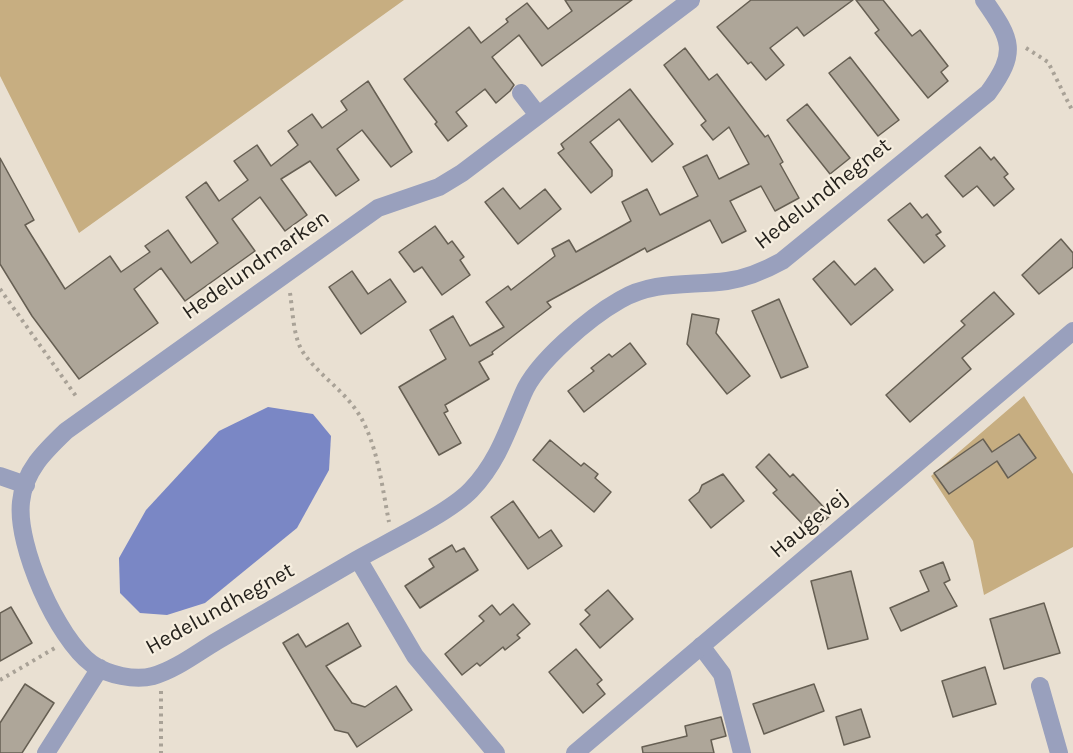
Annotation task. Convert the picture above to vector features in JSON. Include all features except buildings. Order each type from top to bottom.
[{"type":"street","name":"Hedelundmarken","points":[[23,493],[41,455],[88,414],[378,208],[439,187],[462,173],[691,0]]},
{"type":"street","points":[[984,0],[1008,39],[1008,45]]},
{"type":"street","name":"Hedelundhegnet","points":[[23,493],[22,529],[28,559],[38,582],[71,639],[92,663],[111,674],[132,677],[153,676],[470,492],[498,455],[523,393],[552,352],[620,300],[638,292],[673,283],[726,281],[755,275],[782,261],[988,93],[1006,69],[1008,45]]},
{"type":"street","points":[[521,93],[538,116]]},
{"type":"street","name":"Haugevej","points":[[575,753],[1073,331]]},
{"type":"street","points":[[0,476],[23,493]]},
{"type":"street","points":[[358,559],[415,656],[496,753]]},
{"type":"street","points":[[701,646],[722,674],[742,753]]},
{"type":"street","points":[[46,753],[100,668]]},
{"type":"street","points":[[1040,686],[1059,753]]},
{"type":"path","points":[[1008,45],[1026,48],[1048,62],[1073,112]]},
{"type":"path","points":[[282,276],[290,293],[299,345],[304,355],[340,389],[360,416],[373,445],[392,539]]},
{"type":"path","points":[[1,291],[88,414]]},
{"type":"path","points":[[0,680],[71,639]]},
{"type":"path","points":[[161,672],[161,753]]},
{"type":"shaded area","points":[[0,0],[404,0],[79,233],[0,76]]},
{"type":"shaded area","points":[[1024,396],[1073,474],[1073,547],[984,595],[973,541],[931,476]]},
{"type":"water","points":[[268,407],[313,414],[331,436],[329,470],[297,528],[205,603],[167,615],[140,613],[120,593],[119,558],[146,510],[219,431]]}]
